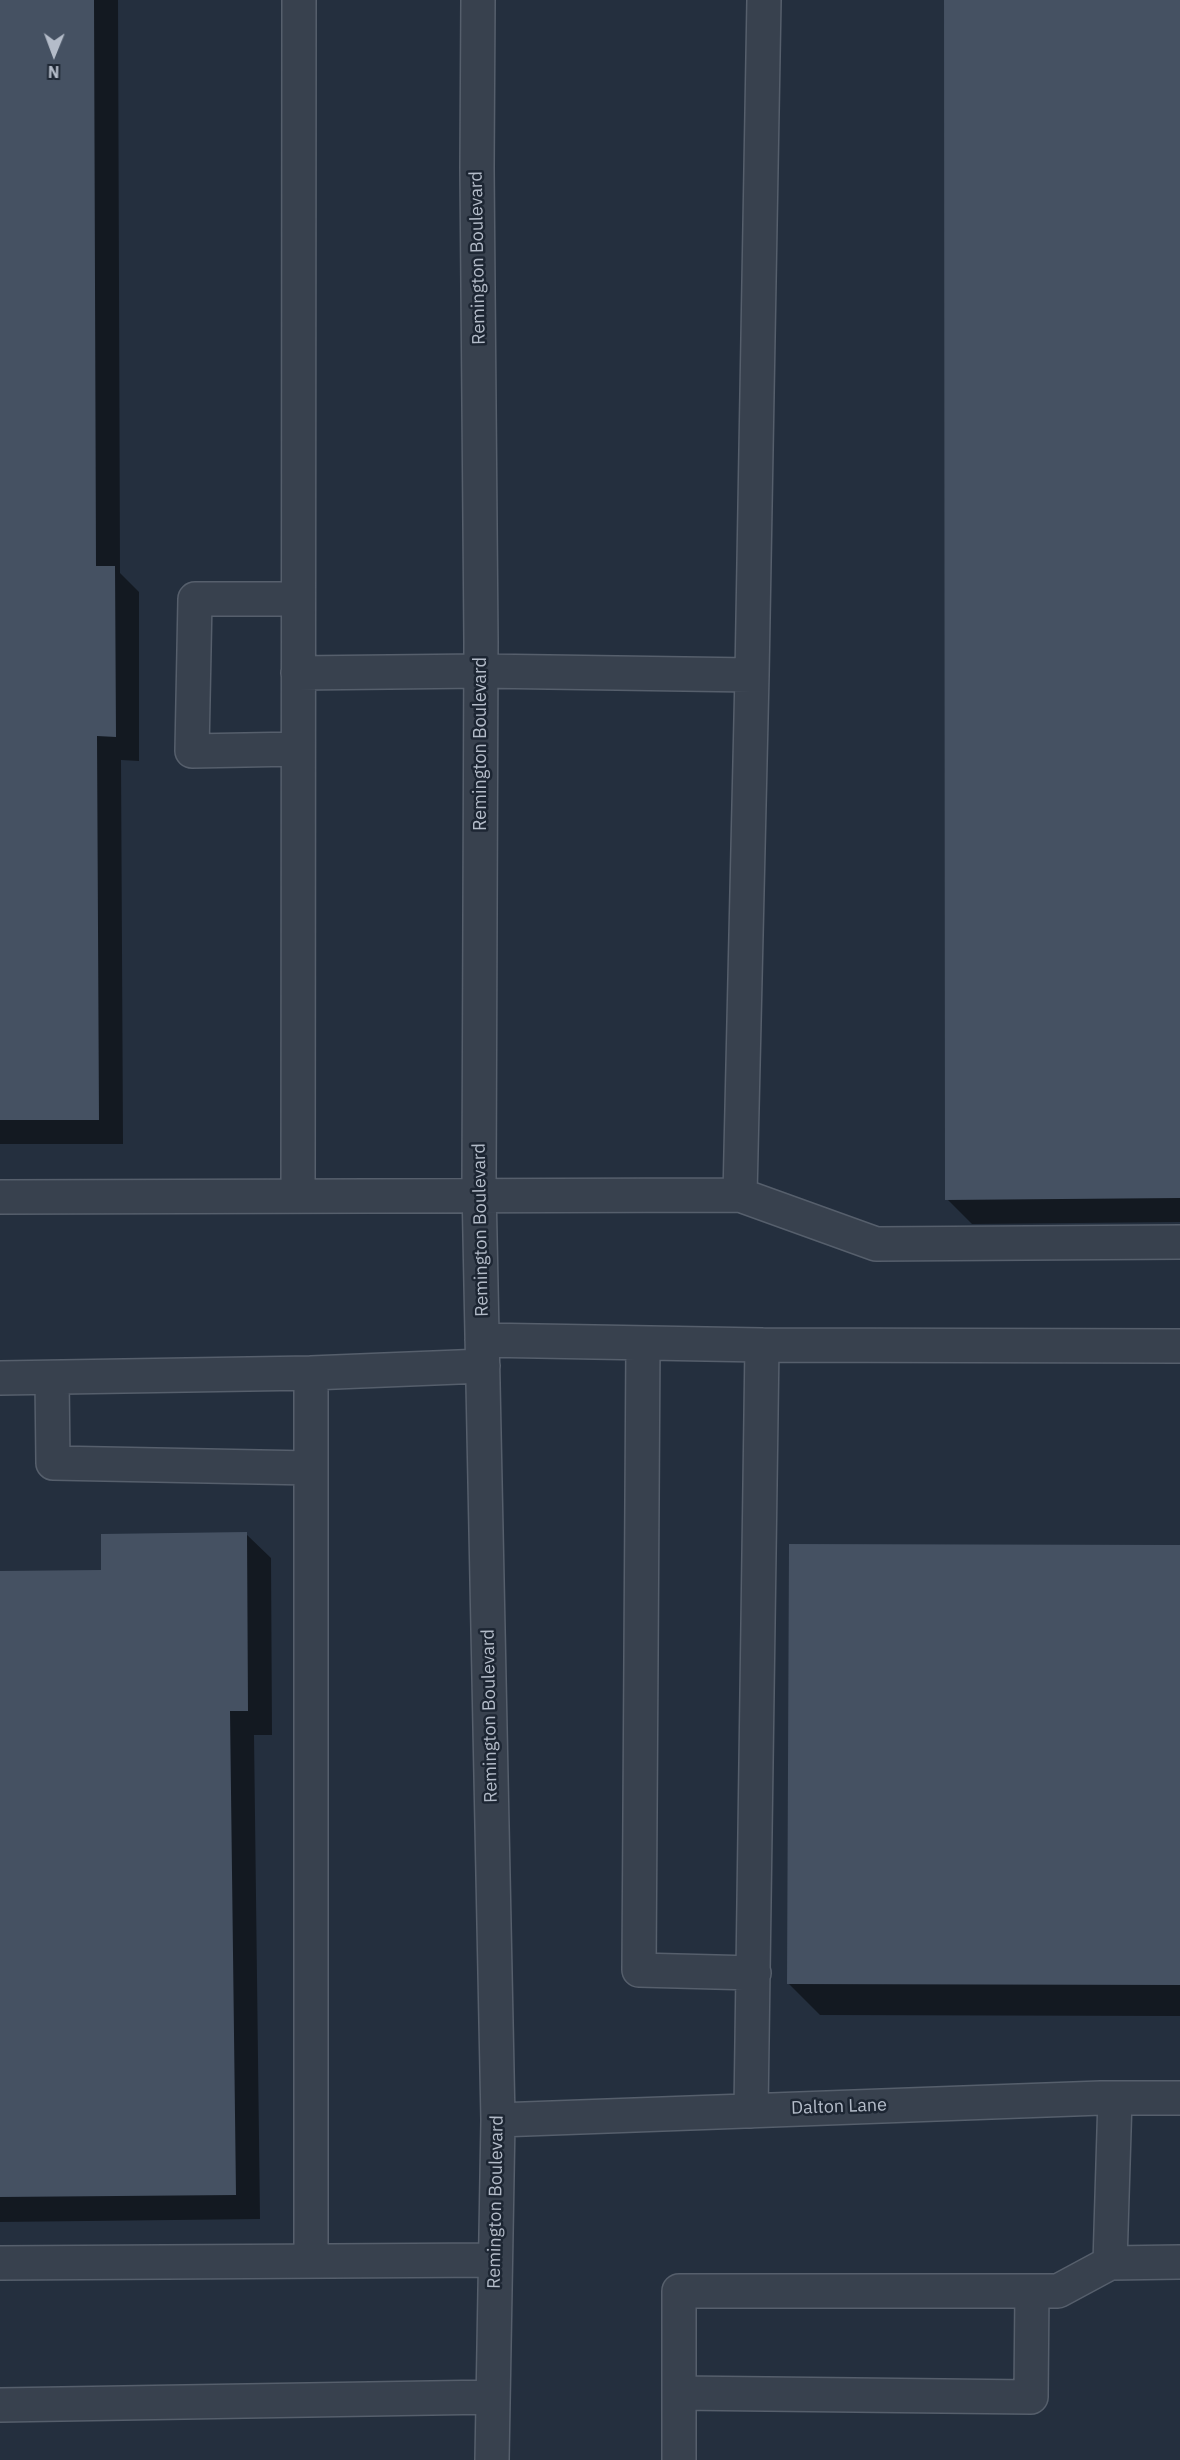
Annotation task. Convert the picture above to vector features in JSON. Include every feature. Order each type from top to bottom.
[{"type":"street","points":[[298,1196],[299,0]]},
{"type":"street","name":"Remington Boulevard","points":[[478,0],[481,671],[480,1196],[498,2120],[492,2460]]},
{"type":"street","points":[[740,1195],[764,0]]},
{"type":"street","points":[[298,599],[195,599],[192,751],[298,749]]},
{"type":"street","points":[[298,673],[481,671],[752,675]]},
{"type":"street","points":[[0,1197],[740,1195],[876,1244],[1180,1242]]},
{"type":"street","points":[[643,1343],[639,1970],[754,1973]]},
{"type":"street","points":[[0,1378],[311,1373],[483,1353],[643,1343],[1180,1346]]},
{"type":"street","points":[[751,2111],[762,1345]]},
{"type":"street","points":[[311,1373],[311,2261]]},
{"type":"street","points":[[52,1378],[53,1463],[311,1468]]},
{"type":"street","points":[[1110,2262],[1115,2098]]},
{"type":"street","name":"Dalton Lane","points":[[498,2120],[1115,2098],[1180,2098]]},
{"type":"street","points":[[0,2263],[495,2260]]},
{"type":"street","points":[[679,2460],[679,2291],[1058,2291],[1110,2262],[1180,2262]]},
{"type":"street","points":[[679,2393],[1031,2397],[1032,2291]]},
{"type":"street","points":[[0,2405],[493,2397]]},
{"type":"building","points":[[0,0],[94,0],[96,566],[115,566],[116,737],[97,736],[99,1120],[0,1120]]},
{"type":"building","points":[[944,0],[1180,0],[1180,1198],[945,1200]]},
{"type":"building","points":[[247,1532],[248,1711],[230,1711],[236,2195],[0,2197],[0,1571],[101,1570],[101,1534]]},
{"type":"building","points":[[789,1544],[1180,1545],[1180,1985],[787,1984]]}]
